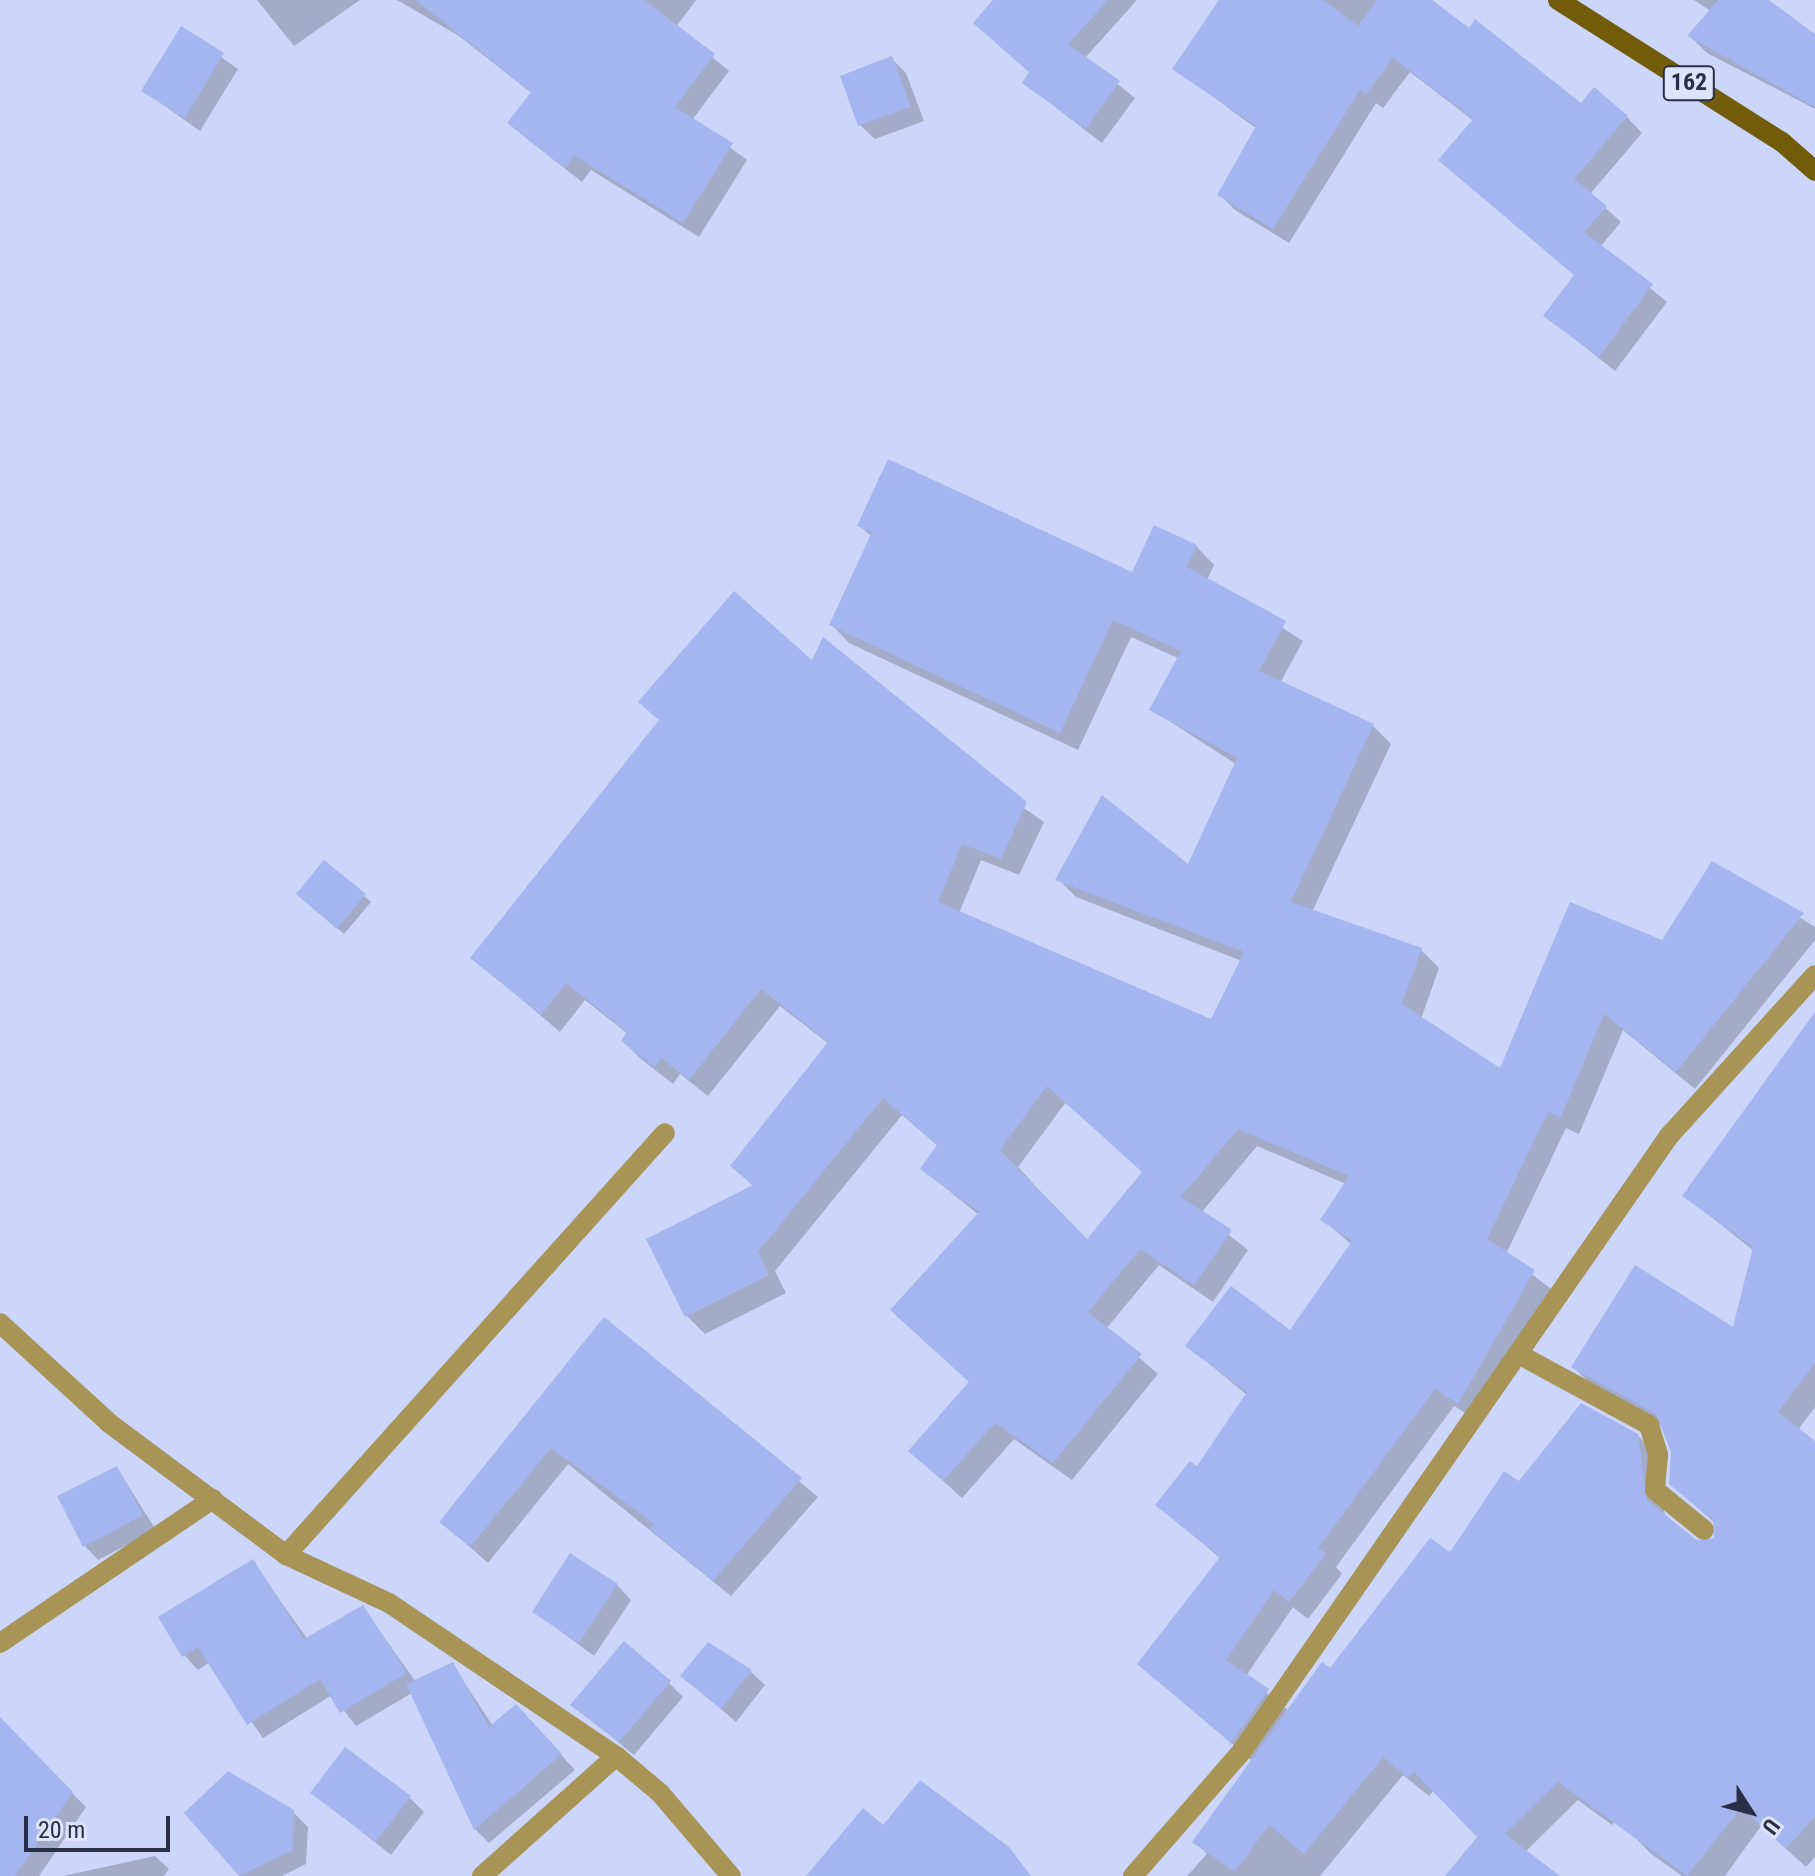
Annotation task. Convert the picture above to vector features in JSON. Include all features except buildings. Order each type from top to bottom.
[{"type":"main road","name":"162","points":[[1558,0],[1782,142],[1815,171]]},
{"type":"street","points":[[1133,1876],[1242,1751],[1522,1356],[1669,1136],[1815,975]]},
{"type":"street","points":[[286,1555],[665,1133]]},
{"type":"street","points":[[0,1323],[109,1423],[286,1555],[389,1603],[616,1756],[660,1793],[731,1876]]},
{"type":"street","points":[[1522,1356],[1649,1425],[1658,1455],[1655,1490],[1704,1530]]},
{"type":"street","points":[[0,1643],[213,1499]]},
{"type":"street","points":[[482,1876],[616,1756]]}]
